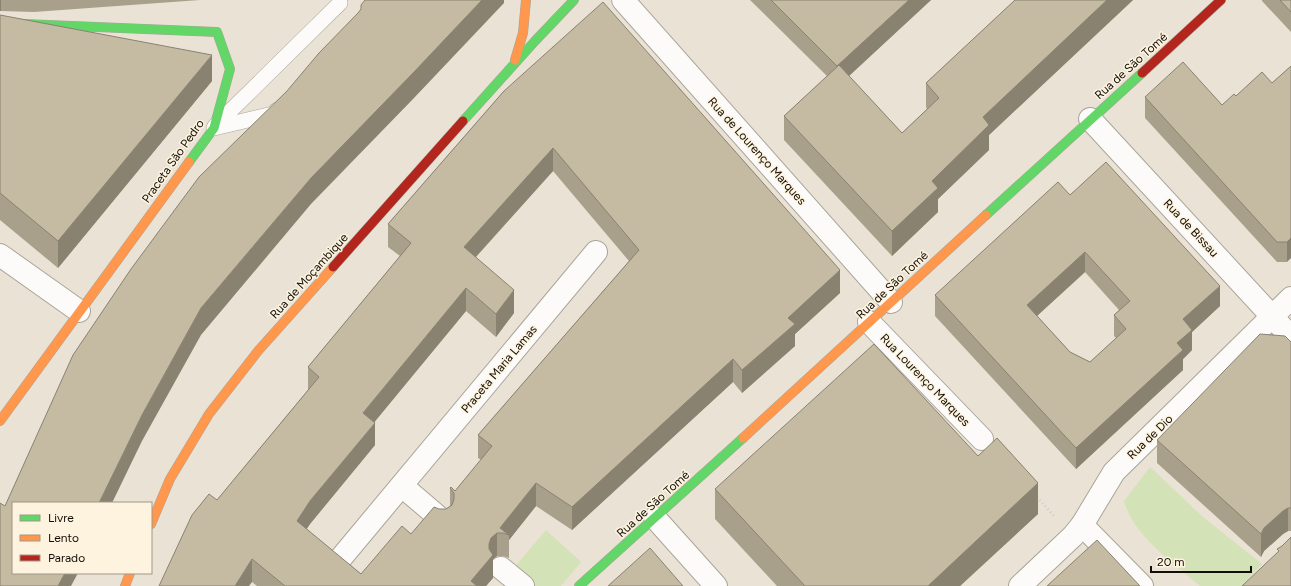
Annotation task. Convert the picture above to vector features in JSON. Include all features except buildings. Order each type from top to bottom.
[{"type":"street","name":"Rua de Moçambique","points":[[514,65],[523,33],[526,0]]},
{"type":"street","name":"Rua de Moçambique","points":[[152,522],[170,479],[209,414],[258,351],[574,0]]},
{"type":"street","name":"Rua de Lourenço Marques","points":[[622,0],[890,302]]},
{"type":"street","name":"Rua de São Tomé","points":[[579,586],[656,518],[1221,0]]},
{"type":"street","name":"Praceta São Pedro","points":[[0,23],[217,32],[230,69],[214,128],[0,421]]},
{"type":"street","name":"Rua de Bissau","points":[[1090,119],[1291,337]]},
{"type":"street","name":"Praceta Maria Lamas","points":[[341,558],[596,252]]},
{"type":"street","points":[[0,255],[79,311]]},
{"type":"street","name":"Rua de Dio","points":[[1020,586],[1073,536],[1082,525],[1114,472],[1291,298]]},
{"type":"street","name":"Rua Lourenço Marques","points":[[869,322],[982,439]]},
{"type":"street","points":[[402,486],[442,520]]},
{"type":"street","points":[[656,518],[716,586]]},
{"type":"street","points":[[1082,525],[1142,586]]},
{"type":"street","points":[[501,568],[523,586]]},
{"type":"street","points":[[125,586],[130,574]]},
{"type":"lane","points":[[214,128],[340,3]]},
{"type":"lane","points":[[214,128],[273,114],[289,98]]},
{"type":"path","points":[[1034,494],[1044,505]]},
{"type":"green space","points":[[1150,467],[1203,517],[1262,564],[1242,586],[1200,586],[1156,548],[1136,526],[1124,501]]},
{"type":"green space","points":[[546,530],[581,562],[561,586],[533,586],[513,569]]},
{"type":"traffic: fast","points":[[463,121],[574,0]]},
{"type":"traffic: fast","points":[[0,23],[217,32],[230,69],[214,128],[189,162]]},
{"type":"traffic: fast","points":[[986,215],[1142,73]]},
{"type":"traffic: fast","points":[[579,586],[743,438]]},
{"type":"traffic: slow","points":[[515,60],[523,33],[526,0]]},
{"type":"traffic: slow","points":[[0,421],[189,162]]},
{"type":"traffic: slow","points":[[743,438],[986,215]]},
{"type":"traffic: slow","points":[[152,522],[170,479],[209,414],[258,351],[333,267]]},
{"type":"traffic: slow","points":[[125,586],[130,574]]},
{"type":"traffic: jam","points":[[1142,73],[1221,0]]},
{"type":"traffic: jam","points":[[333,267],[463,121]]}]
